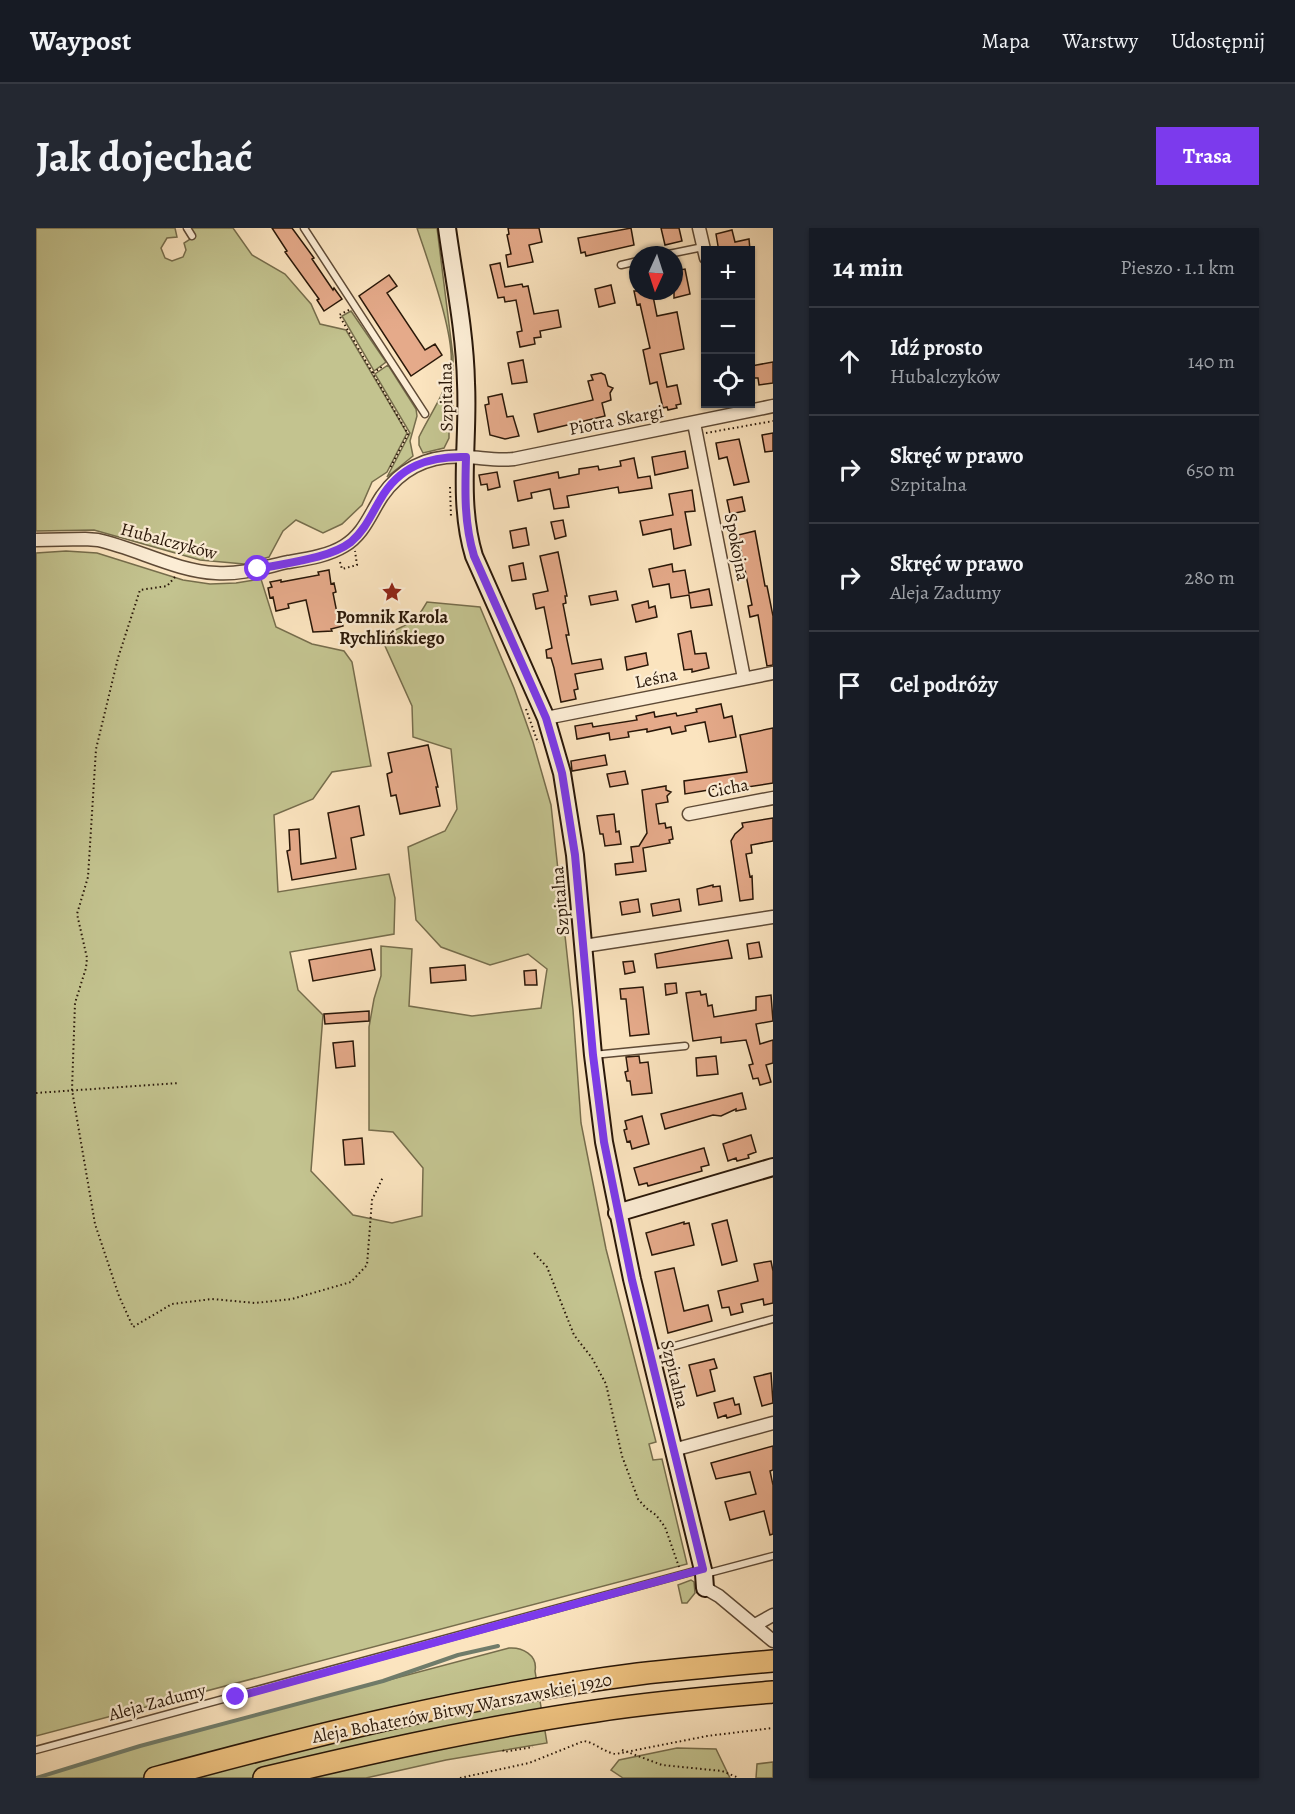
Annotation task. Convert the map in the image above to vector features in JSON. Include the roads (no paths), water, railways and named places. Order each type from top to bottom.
[{"type":"highway","name":"Aleja Bohaterów Bitwy Warszawskiej 1920","points":[[155,1778],[368,1724],[538,1690],[637,1674],[773,1661]]},
{"type":"highway","name":"Aleja Bohaterów Bitwy Warszawskiej 1920","points":[[264,1778],[357,1756],[530,1721],[597,1710],[773,1692]]},
{"type":"street","name":"Szpitalna","points":[[447,228],[467,390],[465,508],[469,539],[479,567],[546,718],[562,773],[572,824],[601,1120],[617,1213],[704,1577]]},
{"type":"street","points":[[699,228],[703,246]]},
{"type":"street","name":"Piotra Skargi","points":[[755,407],[773,406]]},
{"type":"street","name":"Piotra Skargi","points":[[466,457],[513,459],[694,423],[740,408]]},
{"type":"street","name":"Spokojna","points":[[694,423],[744,678]]},
{"type":"street","name":"Hubalczyków","points":[[36,540],[98,540],[201,572],[218,573],[258,569],[323,554],[342,547],[357,536],[387,489],[411,468],[441,457],[466,457]]},
{"type":"street","name":"Leśna","points":[[546,718],[773,673]]},
{"type":"street","name":"Cicha","points":[[689,814],[773,798]]},
{"type":"street","points":[[584,946],[773,917]]},
{"type":"street","points":[[617,1213],[773,1167]]},
{"type":"street","points":[[673,1450],[773,1423]]},
{"type":"street","points":[[704,1577],[719,1596],[773,1641]]},
{"type":"street","points":[[755,1625],[773,1615]]},
{"type":"lane","points":[[187,228],[192,236]]},
{"type":"lane","points":[[304,228],[425,414]]},
{"type":"lane","points":[[683,254],[701,252]]},
{"type":"lane","points":[[621,265],[629,263]]},
{"type":"lane","points":[[593,1055],[685,1046]]},
{"type":"lane","points":[[651,1357],[671,1347],[773,1319]]},
{"type":"lane","name":"Aleja Zadumy","points":[[36,1750],[681,1575],[704,1577],[773,1557]]},
{"type":"waterway","points":[[36,1778],[140,1746],[383,1681],[458,1655],[498,1646]]},
{"type":"place","name":"Pomnik Karola Rychlińskiego","points":[[392,592]]}]
